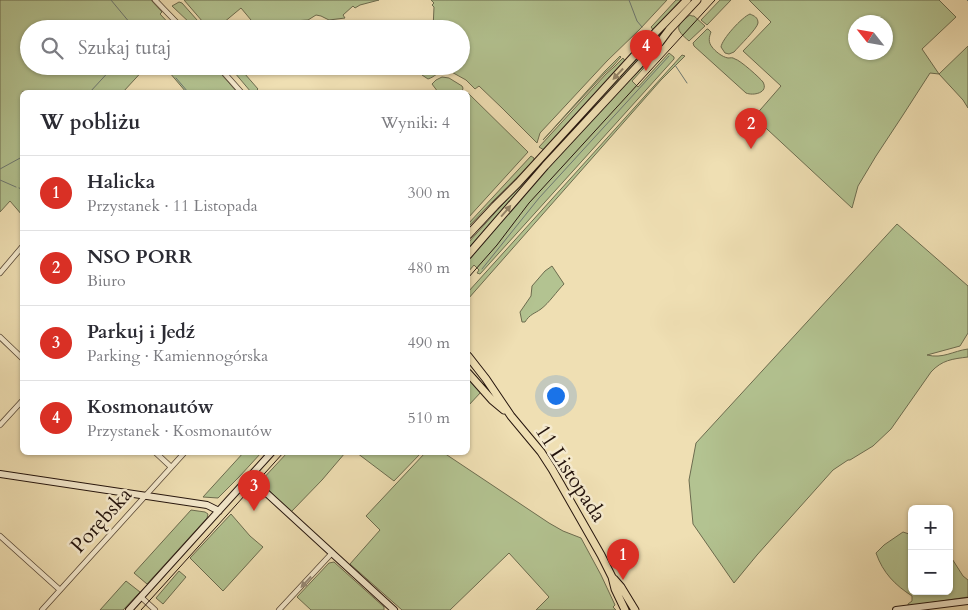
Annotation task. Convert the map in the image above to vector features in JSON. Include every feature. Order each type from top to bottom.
[{"type":"main road","points":[[470,233],[687,0]]},
{"type":"main road","points":[[470,252],[545,166],[697,0]]},
{"type":"main road","name":"11 Listopada","points":[[470,359],[552,469],[601,555],[625,610]]},
{"type":"main road","name":"11 Listopada","points":[[470,375],[492,400],[512,416]]},
{"type":"main road","name":"11 Listopada","points":[[612,577],[621,586],[636,610]]},
{"type":"street","points":[[155,0],[174,20]]},
{"type":"street","points":[[226,75],[239,90]]},
{"type":"street","points":[[0,273],[20,249]]},
{"type":"street","points":[[0,337],[20,356]]},
{"type":"street","points":[[0,425],[20,402]]},
{"type":"street","points":[[158,455],[171,467]]},
{"type":"street","name":"Porębska","points":[[42,610],[181,455]]},
{"type":"street","points":[[129,610],[269,455]]},
{"type":"street","points":[[0,474],[207,505],[218,511]]},
{"type":"street","points":[[249,477],[391,609]]},
{"type":"street","points":[[0,536],[60,590]]},
{"type":"street","points":[[279,610],[332,553]]},
{"type":"street","points":[[141,597],[155,610]]},
{"type":"street","points":[[896,610],[968,601]]},
{"type":"green space","points":[[0,0],[151,0],[162,12],[160,14],[166,20],[20,20],[20,75],[139,75],[125,90],[20,90],[20,213],[10,201],[0,212]]},
{"type":"green space","points":[[184,0],[379,0],[355,8],[353,6],[343,15],[345,18],[329,20],[316,15],[308,20],[251,20],[241,8],[227,20],[201,20]]},
{"type":"green space","points":[[431,0],[667,0],[540,133],[537,143],[479,86],[475,89],[466,80],[457,75],[470,75],[470,20],[433,20],[434,7],[432,5],[434,3]]},
{"type":"green space","points":[[676,0],[681,0],[654,31],[651,27]]},
{"type":"green space","points":[[720,0],[731,0],[707,25],[701,20]]},
{"type":"green space","points":[[749,0],[939,0],[956,17],[922,49],[939,74],[930,73],[876,156],[858,186],[852,208],[754,117],[781,86],[743,51],[771,22]]},
{"type":"green space","points":[[179,2],[182,3],[197,20],[187,20],[172,6]]},
{"type":"green space","points":[[750,14],[756,17],[757,26],[734,52],[725,53],[721,47],[722,43],[738,24]]},
{"type":"green space","points":[[690,15],[694,16],[705,26],[689,41],[679,30],[679,25]]},
{"type":"green space","points":[[707,29],[711,32],[709,41],[713,49],[723,56],[738,60],[750,69],[763,82],[764,89],[762,91],[756,94],[746,93],[694,46],[693,43]]},
{"type":"green space","points":[[653,39],[656,41],[547,160],[544,161],[544,159]]},
{"type":"green space","points":[[968,46],[968,108],[939,74]]},
{"type":"green space","points":[[660,48],[632,81],[638,87],[669,53],[674,57],[480,274],[477,273],[479,270],[474,265],[470,270],[470,257],[506,213],[622,86]]},
{"type":"green space","points":[[682,55],[685,56],[661,80],[470,297],[470,290]]},
{"type":"green space","points":[[620,56],[613,66],[543,140],[605,71]]},
{"type":"green space","points":[[623,58],[625,61],[544,150],[539,147],[606,74]]},
{"type":"green space","points":[[172,75],[222,75],[235,90],[184,90]]},
{"type":"green space","points":[[237,75],[246,75],[258,89],[249,90]]},
{"type":"green space","points":[[422,75],[436,75],[433,77],[428,79]]},
{"type":"green space","points":[[442,77],[449,78],[462,86],[462,90],[436,90],[432,84]]},
{"type":"green space","points":[[470,95],[528,152],[470,216]]},
{"type":"green space","points":[[531,156],[534,158],[534,161],[470,225],[470,222]]},
{"type":"green space","points":[[537,166],[540,166],[470,249],[470,241]]},
{"type":"green space","points":[[897,224],[968,286],[968,333],[960,346],[927,355],[943,355],[968,349],[968,357],[948,361],[935,368],[891,429],[873,446],[833,470],[734,583],[693,524],[689,480],[696,443]]},
{"type":"green space","points":[[552,266],[564,284],[541,309],[530,316],[525,322],[522,322],[520,312],[531,296],[532,286]]},
{"type":"green space","points":[[470,379],[481,392],[470,404]]},
{"type":"green space","points":[[241,455],[259,455],[218,498],[203,497]]},
{"type":"green space","points":[[285,455],[343,455],[291,512],[260,482]]},
{"type":"green space","points":[[360,455],[419,455],[394,481]]},
{"type":"green space","points":[[423,455],[447,455],[549,523],[581,538],[601,575],[615,605],[613,607],[616,610],[536,610],[549,597],[509,553],[450,610],[402,610],[350,564],[380,530],[366,516]]},
{"type":"green space","points":[[191,510],[205,512],[208,514],[207,518],[147,584],[134,573]]},
{"type":"green space","points":[[231,514],[250,536],[263,547],[223,591],[190,558]]},
{"type":"green space","points":[[903,532],[908,534],[908,593],[890,578],[882,567],[876,553]]},
{"type":"green space","points":[[953,560],[963,576],[968,580],[968,597],[908,606],[912,601],[911,595],[953,595]]},
{"type":"green space","points":[[334,562],[384,607],[384,610],[311,610],[297,597],[329,563]]},
{"type":"green space","points":[[179,571],[186,577],[163,604],[156,598]]},
{"type":"green space","points":[[126,581],[140,592],[123,610],[100,610]]},
{"type":"waterway","points":[[111,0],[128,20]]},
{"type":"waterway","points":[[629,0],[637,21],[642,27]]},
{"type":"waterway","points":[[482,269],[539,198],[669,56]]},
{"type":"waterway","points":[[675,65],[687,83]]},
{"type":"waterway","points":[[92,90],[106,75]]},
{"type":"waterway","points":[[176,78],[186,90]]},
{"type":"waterway","points":[[0,169],[20,158]]},
{"type":"waterway","points":[[0,180],[16,187]]},
{"type":"tram line","points":[[470,276],[497,245],[529,203],[715,0]]},
{"type":"tram line","points":[[141,610],[281,455]]},
{"type":"place","name":"Kosmonautów","points":[[646,71]]},
{"type":"place","name":"NSO PORR","points":[[751,149]]},
{"type":"place","name":"Parkuj i Jedź","points":[[254,511]]},
{"type":"place","name":"Halicka","points":[[623,580]]}]
